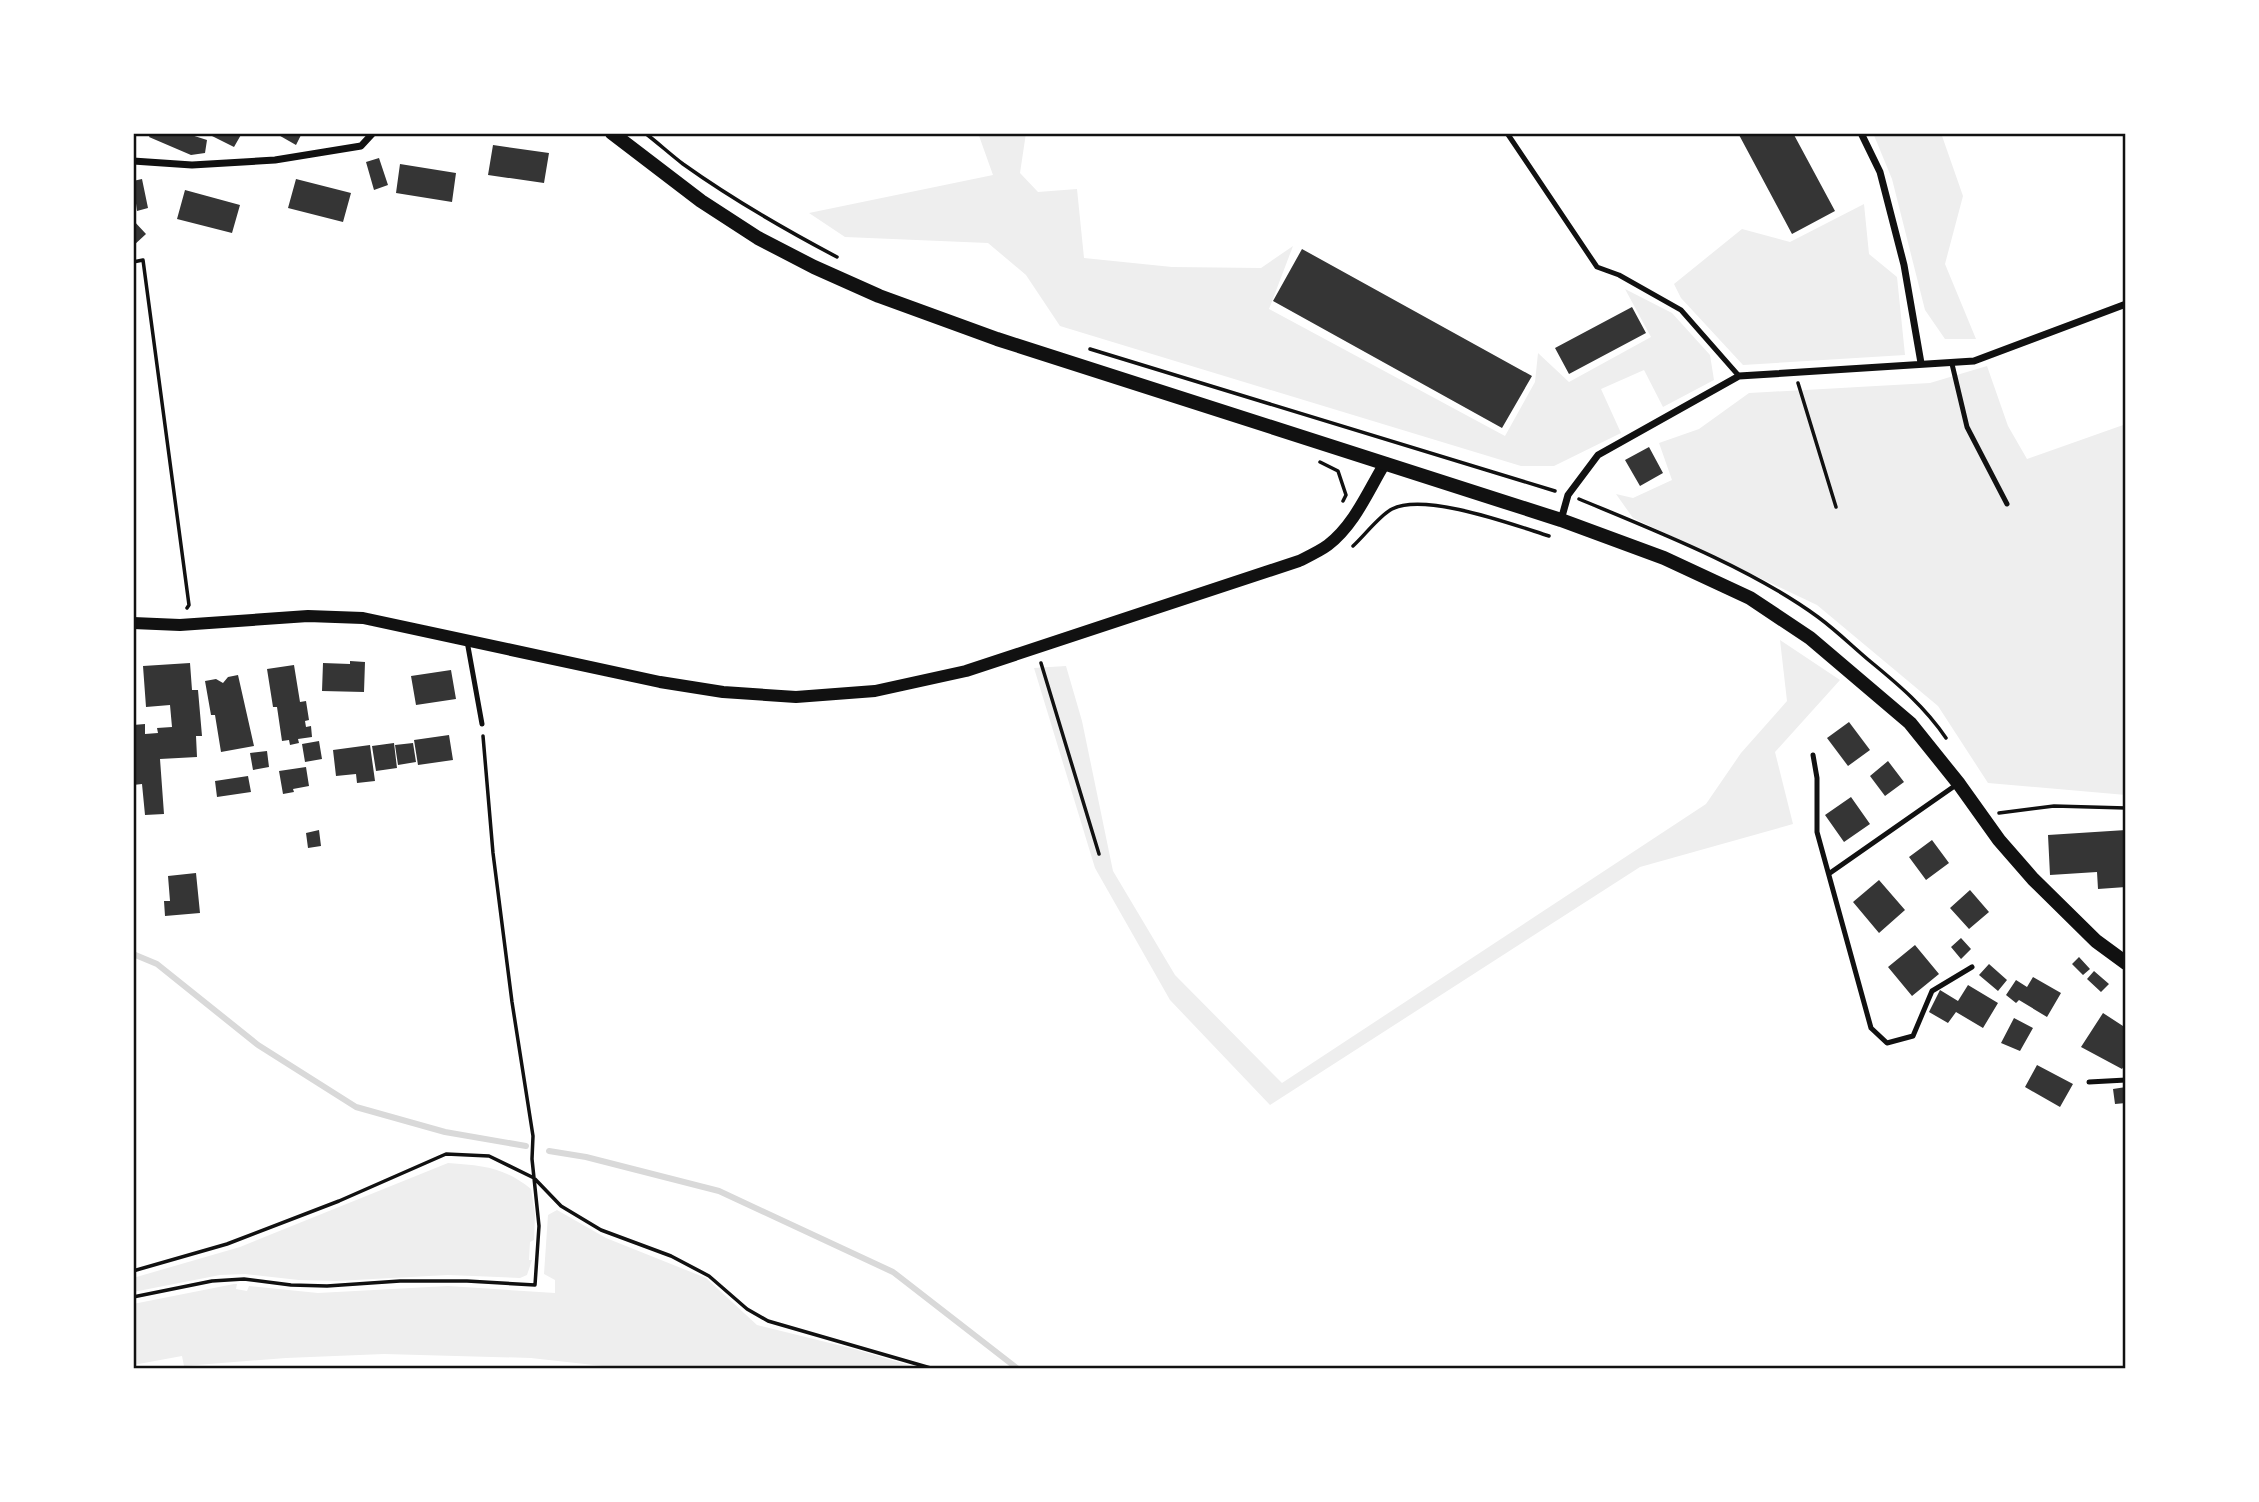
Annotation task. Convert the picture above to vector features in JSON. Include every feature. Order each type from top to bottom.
[{"type":"main road","points":[[612,133],[702,201],[758,238],[879,296],[997,339],[1561,520],[1703,575],[1750,598],[1781,618],[1858,677],[1910,723],[1999,840],[2055,902],[2096,941],[2126,963]]},
{"type":"street","points":[[133,161],[192,164],[275,160],[361,146],[373,133]]},
{"type":"street","points":[[1861,133],[1880,172],[1904,265],[1921,363]]},
{"type":"street","points":[[1561,520],[1569,495],[1598,455],[1739,376],[1974,361],[2126,304]]},
{"type":"street","points":[[133,623],[180,625],[308,616],[363,618],[660,682],[723,692],[796,697],[875,691],[966,671],[1299,561],[1329,544],[1353,518],[1385,463]]},
{"type":"lane","points":[[1507,133],[1597,267],[1619,275],[1681,310],[1739,376]]},
{"type":"lane","points":[[1952,364],[1968,427],[2007,504]]},
{"type":"lane","points":[[467,640],[482,724]]},
{"type":"lane","points":[[1814,755],[1817,778],[1817,832],[1871,1028],[1887,1043],[1913,1036],[1931,991],[1972,967]]},
{"type":"lane","points":[[1830,873],[1959,784]]},
{"type":"lane","points":[[2089,1082],[2126,1080]]},
{"type":"path","points":[[645,133],[682,163],[730,195],[794,235],[839,258]]},
{"type":"path","points":[[133,262],[143,260],[189,605],[186,612]]},
{"type":"path","points":[[1087,348],[1569,495]]},
{"type":"path","points":[[1794,371],[1836,507]]},
{"type":"path","points":[[1320,462],[1338,471],[1346,495],[1342,504]]},
{"type":"path","points":[[1350,548],[1391,509],[1409,504],[1447,506],[1556,538]]},
{"type":"path","points":[[1041,661],[1099,854]]},
{"type":"path","points":[[133,1297],[212,1281],[244,1279],[327,1286],[400,1281],[467,1281],[535,1286],[539,1226],[532,1159],[533,1136],[493,853],[482,724]]},
{"type":"path","points":[[1986,821],[1998,813],[2054,806],[2126,808]]},
{"type":"path","points":[[133,1271],[227,1244],[446,1154],[489,1156],[534,1178],[561,1206],[601,1230],[671,1256],[709,1276],[747,1310],[768,1321],[934,1369]]},
{"type":"shaded area","points":[[978,133],[1026,133],[1020,173],[1038,192],[1077,189],[1084,258],[1172,267],[1261,268],[1293,246],[1269,309],[1505,436],[1535,382],[1538,353],[1569,382],[1651,337],[1625,289],[1672,313],[1710,355],[1714,380],[1663,407],[1644,370],[1601,389],[1621,433],[1554,466],[1521,466],[1060,326],[1026,275],[988,243],[845,237],[809,213],[993,175]]},
{"type":"shaded area","points":[[1873,133],[1941,133],[1963,196],[1945,264],[1976,339],[1945,339],[1925,310],[1892,179]]},
{"type":"shaded area","points":[[1864,204],[1869,254],[1897,277],[1905,355],[1743,365],[1681,298],[1674,284],[1742,229],[1790,242]]},
{"type":"shaded area","points":[[1987,366],[2008,426],[2027,459],[2126,424],[2126,795],[1988,783],[1938,706],[1817,605],[1633,518],[1616,494],[1633,498],[1672,480],[1659,443],[1699,429],[1749,393],[1930,383]]},
{"type":"shaded area","points":[[1780,640],[1840,680],[1775,752],[1793,824],[1640,867],[1270,1105],[1170,1000],[1095,868],[1034,668],[1066,666],[1082,721],[1113,871],[1175,975],[1282,1083],[1706,804],[1741,753],[1787,701]]},
{"type":"shaded area","points":[[448,1163],[482,1166],[501,1171],[531,1189],[535,1214],[534,1240],[530,1242],[529,1260],[532,1260],[527,1275],[520,1278],[448,1275],[336,1281],[245,1274],[220,1275],[133,1292],[133,1278],[240,1247]]},
{"type":"shaded area","points":[[557,1210],[606,1238],[706,1278],[757,1325],[922,1369],[630,1369],[531,1358],[384,1354],[184,1366],[182,1356],[133,1365],[133,1304],[234,1284],[237,1284],[236,1289],[247,1291],[249,1286],[318,1293],[448,1286],[555,1293],[555,1280],[544,1274],[548,1215]]},
{"type":"building","points":[[151,133],[185,133],[207,140],[205,153],[191,155],[149,137]]},
{"type":"building","points":[[206,133],[242,133],[234,147]]},
{"type":"building","points":[[275,133],[302,133],[296,145]]},
{"type":"building","points":[[1738,133],[1793,133],[1835,211],[1792,234]]},
{"type":"building","points":[[493,145],[549,153],[544,183],[488,175]]},
{"type":"building","points":[[379,158],[388,185],[374,190],[366,162]]},
{"type":"building","points":[[400,164],[456,173],[452,202],[396,193]]},
{"type":"building","points":[[142,179],[148,208],[137,211],[133,181]]},
{"type":"building","points":[[296,179],[351,193],[343,222],[288,208]]},
{"type":"building","points":[[185,190],[240,205],[232,233],[177,219]]},
{"type":"building","points":[[133,220],[146,234],[133,246]]},
{"type":"building","points":[[1302,249],[1532,376],[1502,428],[1273,301]]},
{"type":"building","points":[[1632,307],[1646,333],[1569,374],[1555,348]]},
{"type":"building","points":[[1649,447],[1663,473],[1640,486],[1625,460]]},
{"type":"building","points":[[350,661],[365,662],[364,692],[322,691],[323,663],[350,664]]},
{"type":"building","points":[[190,663],[192,690],[198,690],[202,736],[196,736],[197,757],[160,759],[164,814],[145,815],[142,784],[133,785],[133,725],[145,724],[145,734],[158,733],[157,728],[172,727],[170,705],[146,707],[143,666]]},
{"type":"building","points":[[294,665],[300,702],[306,701],[309,720],[305,721],[306,727],[311,726],[312,737],[298,739],[299,743],[290,745],[289,740],[282,741],[267,669]]},
{"type":"building","points":[[451,670],[456,699],[416,705],[411,676]]},
{"type":"building","points":[[238,675],[254,746],[221,752],[215,715],[211,715],[205,681],[216,679],[223,683],[228,677]]},
{"type":"building","points":[[1849,722],[1870,750],[1848,766],[1827,738]]},
{"type":"building","points":[[449,735],[453,760],[418,765],[414,740]]},
{"type":"building","points":[[319,741],[322,759],[305,762],[302,744]]},
{"type":"building","points":[[394,743],[397,768],[376,771],[372,746]]},
{"type":"building","points":[[413,743],[416,762],[398,765],[395,745]]},
{"type":"building","points":[[370,745],[375,781],[357,783],[356,774],[336,776],[333,750]]},
{"type":"building","points":[[267,751],[269,767],[253,770],[250,753]]},
{"type":"building","points":[[1888,761],[1904,782],[1885,796],[1870,776]]},
{"type":"building","points":[[306,767],[309,786],[283,794],[279,771]]},
{"type":"building","points":[[248,776],[251,792],[217,797],[215,781]]},
{"type":"building","points":[[1851,797],[1870,824],[1844,842],[1825,815]]},
{"type":"building","points":[[319,830],[321,846],[308,848],[306,833]]},
{"type":"building","points":[[2126,830],[2126,887],[2098,889],[2097,872],[2050,875],[2048,835]]},
{"type":"building","points":[[1932,840],[1949,863],[1926,880],[1909,857]]},
{"type":"building","points":[[196,873],[200,913],[165,916],[164,901],[170,901],[168,876]]},
{"type":"building","points":[[1879,880],[1905,910],[1879,933],[1853,902]]},
{"type":"building","points":[[1970,890],[1989,912],[1969,929],[1950,908]]},
{"type":"building","points":[[1961,938],[1971,949],[1961,959],[1951,947]]},
{"type":"building","points":[[1915,945],[1939,974],[1912,996],[1888,967]]},
{"type":"building","points":[[2079,957],[2090,969],[2083,975],[2072,964]]},
{"type":"building","points":[[1989,964],[2007,980],[1998,991],[1979,975]]},
{"type":"building","points":[[2094,971],[2109,984],[2101,992],[2087,979]]},
{"type":"building","points":[[2033,977],[2061,993],[2047,1017],[2019,1000],[2016,1003],[2006,995],[2016,980],[2027,987]]},
{"type":"building","points":[[1968,985],[1998,1003],[1983,1028],[1956,1012],[1948,1023],[1929,1012],[1940,990],[1958,1001]]},
{"type":"building","points":[[2103,1013],[2123,1026],[2126,1021],[2126,1063],[2122,1069],[2081,1047]]},
{"type":"building","points":[[2014,1018],[2033,1028],[2020,1051],[2001,1043]]},
{"type":"building","points":[[2037,1065],[2073,1084],[2060,1107],[2025,1087]]},
{"type":"building","points":[[2126,1087],[2126,1103],[2115,1104],[2113,1089]]},
{"type":"waterway","points":[[133,954],[157,964],[258,1045],[356,1107],[445,1132],[526,1146]]},
{"type":"waterway","points":[[549,1151],[586,1157],[719,1191],[893,1272],[1018,1369]]}]
